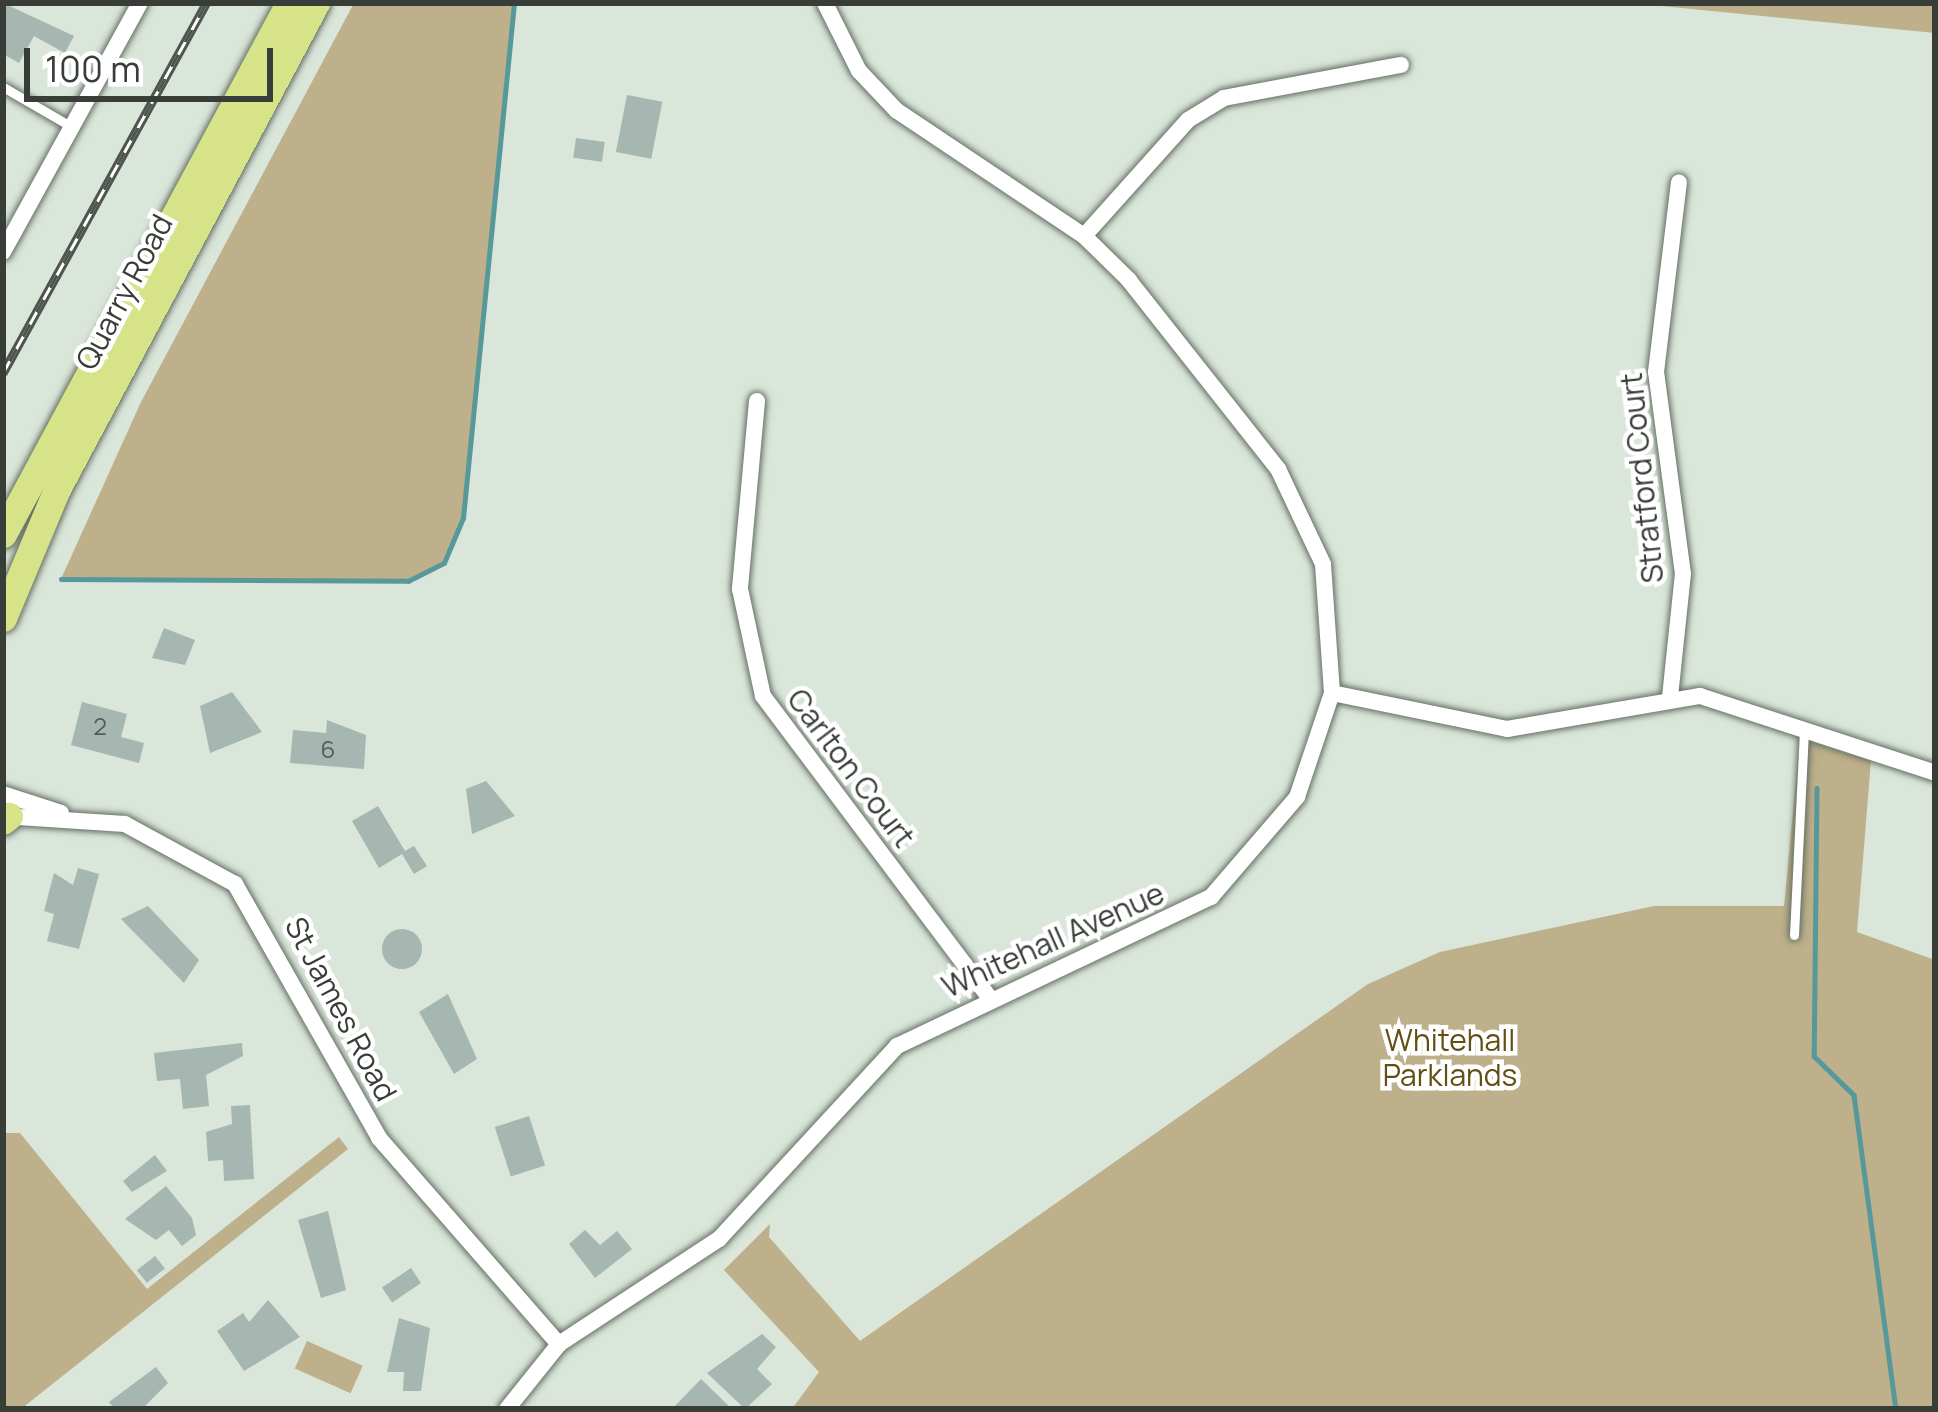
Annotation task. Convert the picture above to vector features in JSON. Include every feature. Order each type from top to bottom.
[{"type":"main road","name":"Quarry Road","points":[[3,534],[289,3]]},
{"type":"main road","name":"Quarry Road","points":[[3,618],[57,489],[316,3]]},
{"type":"street","points":[[3,252],[140,3]]},
{"type":"street","name":"Whitehall Avenue","points":[[507,1409],[559,1344],[719,1239],[897,1046],[989,997],[1210,897],[1297,797],[1332,693],[1323,563],[1302,512],[1152,305],[1084,236],[898,111],[846,52],[825,3]]},
{"type":"street","points":[[1084,236],[1188,120],[1224,98],[1401,65]]},
{"type":"street","name":"Stratford Court","points":[[1670,697],[1683,574],[1656,372],[1679,182]]},
{"type":"street","name":"Carlton Court","points":[[757,401],[740,589],[763,696],[989,997]]},
{"type":"street","points":[[1332,693],[1508,729],[1670,697],[1730,701],[1935,773]]},
{"type":"street","name":"St James Road","points":[[4,812],[79,818],[164,838],[235,884],[379,1138],[559,1344]]},
{"type":"lane","points":[[3,87],[72,127]]},
{"type":"lane","points":[[1794,934],[1804,727]]},
{"type":"green space","points":[[354,3],[514,3],[463,518],[444,563],[408,581],[61,579],[141,402]]},
{"type":"green space","points":[[1631,3],[1935,3],[1935,33]]},
{"type":"green space","name":"Whitehall Parklands","points":[[1800,738],[1871,761],[1857,932],[1935,960],[1935,1409],[792,1409],[819,1372],[724,1270],[770,1224],[769,1237],[860,1341],[1368,984],[1440,952],[1654,906],[1784,906]]},
{"type":"green space","points":[[3,1133],[20,1133],[147,1289],[339,1137],[348,1149],[21,1409],[3,1409]]},
{"type":"green space","points":[[307,1341],[363,1366],[351,1393],[295,1368]]},
{"type":"building","points":[[3,3],[74,36],[65,53],[34,36],[19,63],[3,54]]},
{"type":"building","points":[[627,95],[662,102],[651,159],[616,152]]},
{"type":"building","points":[[576,138],[605,142],[602,162],[573,158]]},
{"type":"building","points":[[164,628],[195,640],[185,665],[152,658]]},
{"type":"building","points":[[232,692],[262,732],[210,753],[200,706]]},
{"type":"building","points":[[82,702],[127,714],[121,737],[144,743],[139,763],[71,745]]},
{"type":"building","points":[[327,720],[366,735],[364,769],[290,763],[293,730],[326,733]]},
{"type":"building","points":[[486,781],[515,816],[472,834],[466,789]]},
{"type":"building","points":[[378,806],[405,851],[414,846],[427,866],[414,874],[402,854],[379,868],[352,821]]},
{"type":"building","points":[[78,868],[99,874],[79,949],[47,941],[54,914],[44,911],[54,873],[73,885]]},
{"type":"building","points":[[148,906],[199,960],[184,983],[121,919]]},
{"type":"building","points":[[402,929],[416,935],[422,949],[416,963],[402,969],[388,963],[382,949],[388,935]]},
{"type":"building","points":[[448,994],[477,1059],[454,1074],[419,1012]]},
{"type":"building","points":[[242,1043],[243,1056],[206,1075],[209,1106],[183,1109],[180,1079],[157,1081],[154,1053]]},
{"type":"building","points":[[250,1105],[254,1179],[224,1181],[223,1160],[208,1161],[206,1132],[232,1124],[231,1106]]},
{"type":"building","points":[[529,1116],[545,1165],[511,1177],[495,1127]]},
{"type":"building","points":[[155,1155],[167,1171],[132,1192],[123,1181]]},
{"type":"building","points":[[166,1186],[192,1218],[196,1235],[182,1246],[169,1230],[156,1240],[125,1219]]},
{"type":"building","points":[[328,1211],[346,1290],[321,1298],[298,1220]]},
{"type":"building","points":[[585,1230],[600,1245],[617,1231],[632,1249],[595,1278],[569,1244]]},
{"type":"building","points":[[155,1256],[165,1269],[147,1283],[137,1270]]},
{"type":"building","points":[[411,1268],[421,1283],[392,1302],[382,1288]]},
{"type":"building","points":[[268,1300],[300,1337],[244,1371],[217,1331],[243,1313],[249,1322]]},
{"type":"building","points":[[399,1318],[430,1328],[421,1391],[403,1391],[404,1372],[387,1372]]},
{"type":"building","points":[[762,1334],[776,1347],[757,1369],[772,1384],[745,1409],[707,1373]]},
{"type":"building","points":[[156,1367],[168,1383],[142,1409],[115,1409],[109,1402]]},
{"type":"building","points":[[701,1379],[732,1409],[672,1409]]},
{"type":"waterway","points":[[61,579],[408,581],[444,563],[463,518],[514,3]]},
{"type":"waterway","points":[[1817,788],[1814,1056],[1854,1095],[1896,1409]]},
{"type":"railway","points":[[3,373],[206,3]]}]
